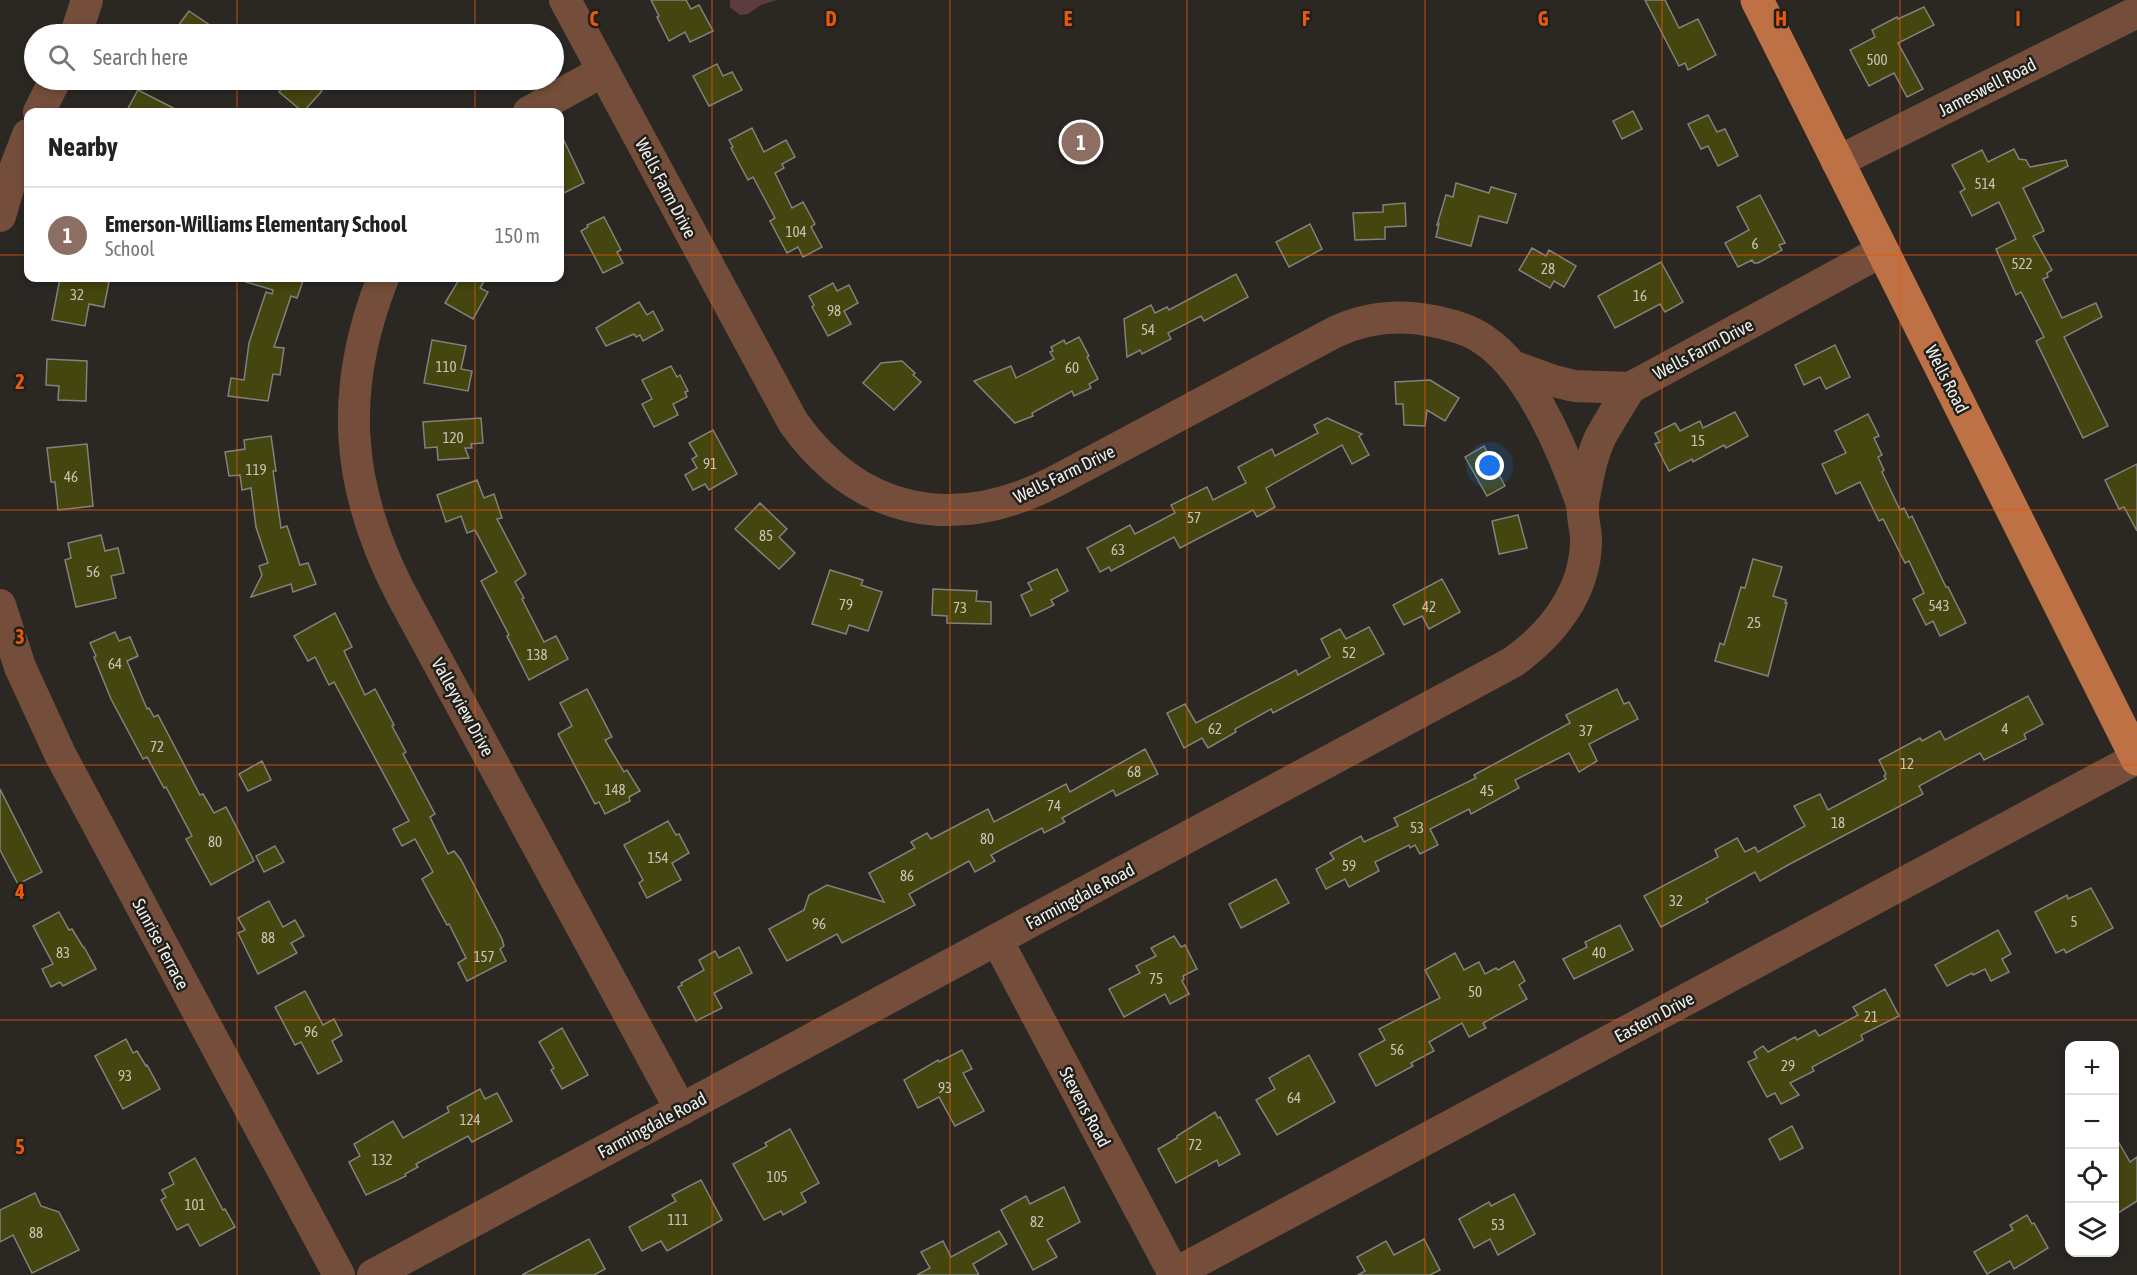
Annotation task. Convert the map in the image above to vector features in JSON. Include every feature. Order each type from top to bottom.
[{"type":"main road","name":"Wells Road","points":[[1757,0],[2137,758]]},
{"type":"street","points":[[79,24],[87,0]]},
{"type":"street","name":"Wells Farm Drive","points":[[566,0],[793,422],[816,452],[835,469],[867,491],[892,502],[918,508],[952,510],[984,508],[1013,500],[1054,482],[1327,335],[1374,319],[1411,317],[1455,326],[1484,340],[1512,366],[1554,437],[1572,474],[1582,507]]},
{"type":"street","name":"Jameswell Road","points":[[1837,162],[2137,12]]},
{"type":"street","points":[[536,108],[603,71]]},
{"type":"street","points":[[41,108],[50,90]]},
{"type":"street","points":[[0,216],[24,145]]},
{"type":"street","name":"Wells Farm Drive","points":[[1512,366],[1574,386],[1630,388],[1882,251]]},
{"type":"street","name":"Valleyview Drive","points":[[382,282],[364,337],[356,381],[354,412],[354,449],[359,481],[375,536],[400,592],[681,1110]]},
{"type":"street","name":"Farmingdale Road","points":[[373,1275],[1489,677],[1521,656],[1537,644],[1557,622],[1575,589],[1586,553],[1586,529],[1582,507],[1594,456],[1601,437],[1630,388]]},
{"type":"street","name":"Sunrise Terrace","points":[[0,605],[20,667],[56,746],[339,1275]]},
{"type":"street","name":"Eastern Drive","points":[[1173,1274],[2137,758]]},
{"type":"street","name":"Stevens Road","points":[[997,940],[1173,1274]]},
{"type":"shaded area","points":[[730,0],[777,0],[761,5],[748,14],[740,15],[730,7]]},
{"type":"building","points":[[651,0],[686,0],[691,9],[699,5],[713,31],[690,42],[685,32],[669,41]]},
{"type":"building","points":[[1645,0],[1665,0],[1679,28],[1698,19],[1716,55],[1688,70],[1685,63],[1679,66]]},
{"type":"building","points":[[1924,7],[1934,25],[1898,43],[1923,89],[1907,97],[1894,73],[1869,86],[1850,50],[1875,37],[1872,30]]},
{"type":"building","points":[[189,11],[208,24],[179,24]]},
{"type":"building","points":[[717,64],[723,76],[732,72],[742,90],[709,106],[693,76]]},
{"type":"building","points":[[138,90],[173,108],[128,108]]},
{"type":"building","points":[[281,90],[322,91],[307,108],[298,108],[279,92]]},
{"type":"building","points":[[1633,111],[1642,129],[1622,139],[1613,121]]},
{"type":"building","points":[[1708,115],[1717,132],[1725,129],[1738,156],[1718,166],[1708,146],[1701,149],[1688,124]]},
{"type":"building","points":[[752,128],[764,152],[786,140],[795,157],[782,164],[784,168],[775,173],[792,208],[803,202],[815,224],[811,227],[822,247],[803,257],[798,247],[787,253],[770,221],[775,218],[753,177],[748,180],[731,148],[733,147],[729,140]]},
{"type":"building","points":[[564,140],[584,183],[564,193]]},
{"type":"building","points":[[2014,149],[2019,159],[2026,160],[2030,167],[2066,160],[2068,166],[2023,188],[2044,231],[2033,236],[2052,270],[2047,273],[2048,277],[2043,279],[2062,318],[2096,303],[2102,317],[2064,337],[2108,426],[2083,438],[2036,341],[2044,337],[2021,292],[2016,295],[1996,249],[2016,239],[1999,202],[1972,216],[1960,192],[1965,189],[1952,165],[1982,150],[1988,162]]},
{"type":"building","points":[[1456,183],[1489,193],[1491,187],[1516,194],[1507,223],[1479,216],[1471,246],[1436,237],[1439,224],[1437,225],[1446,195],[1453,197]]},
{"type":"building","points":[[1760,195],[1785,243],[1779,245],[1782,250],[1758,263],[1752,260],[1738,267],[1725,243],[1749,230],[1737,207]]},
{"type":"building","points":[[1405,203],[1406,226],[1385,227],[1385,239],[1355,240],[1353,213],[1383,212],[1383,205]]},
{"type":"building","points":[[604,217],[621,250],[617,252],[623,263],[603,273],[581,231],[588,227],[587,225]]},
{"type":"building","points":[[1310,224],[1322,249],[1289,267],[1276,242]]},
{"type":"building","points":[[1532,248],[1546,256],[1549,250],[1576,266],[1564,287],[1554,281],[1550,288],[1519,270]]},
{"type":"building","points":[[1661,262],[1683,302],[1665,312],[1660,304],[1615,328],[1598,296]]},
{"type":"building","points":[[1236,274],[1248,297],[1204,321],[1201,316],[1168,333],[1171,339],[1142,354],[1140,350],[1127,357],[1124,319],[1151,305],[1155,313],[1167,307],[1169,310]]},
{"type":"building","points":[[59,282],[109,282],[104,307],[89,304],[85,326],[52,320]]},
{"type":"building","points":[[246,282],[303,282],[297,298],[291,296],[274,347],[284,348],[280,375],[273,374],[268,401],[228,396],[231,378],[244,380],[249,343],[266,292],[272,294],[273,290]]},
{"type":"building","points":[[458,282],[484,282],[480,288],[488,292],[473,319],[445,303]]},
{"type":"building","points":[[833,283],[837,291],[849,285],[858,303],[844,311],[851,324],[828,336],[812,307],[814,305],[809,296]]},
{"type":"building","points":[[639,302],[647,315],[653,311],[663,330],[643,341],[640,335],[636,337],[634,334],[606,346],[596,328]]},
{"type":"building","points":[[1079,337],[1098,379],[1089,384],[1091,388],[1074,396],[1072,391],[1032,413],[1033,416],[1015,423],[974,381],[1011,366],[1016,378],[1054,359],[1050,352],[1053,351],[1051,347],[1064,340],[1066,344]]},
{"type":"building","points":[[432,340],[466,346],[461,369],[472,371],[468,391],[424,383]]},
{"type":"building","points":[[1835,345],[1850,377],[1826,389],[1820,377],[1804,385],[1795,365]]},
{"type":"building","points":[[47,359],[87,361],[86,401],[58,400],[59,386],[46,385]]},
{"type":"building","points":[[902,361],[921,382],[894,410],[863,383],[881,363]]},
{"type":"building","points":[[671,366],[677,377],[680,375],[688,391],[685,392],[687,397],[673,404],[678,415],[654,427],[642,404],[652,399],[642,380]]},
{"type":"building","points":[[1430,380],[1459,398],[1445,421],[1427,410],[1425,426],[1404,425],[1403,404],[1396,404],[1395,382]]},
{"type":"building","points":[[1735,412],[1748,436],[1726,448],[1724,445],[1693,462],[1692,459],[1669,471],[1655,444],[1660,442],[1655,433],[1675,423],[1680,431],[1700,421],[1703,428]]},
{"type":"building","points":[[1868,414],[1879,436],[1874,438],[1882,455],[1878,457],[1884,470],[1882,472],[1900,510],[1904,508],[1909,518],[1912,516],[1966,623],[1940,636],[1933,621],[1926,625],[1913,599],[1924,593],[1909,561],[1905,563],[1883,519],[1879,521],[1860,482],[1836,494],[1822,464],[1846,453],[1835,431]]},
{"type":"building","points":[[481,418],[483,443],[471,444],[472,448],[465,448],[469,458],[438,460],[437,447],[425,448],[423,422]]},
{"type":"building","points":[[1327,418],[1362,434],[1359,436],[1369,455],[1352,464],[1342,445],[1266,488],[1275,507],[1257,517],[1253,510],[1180,548],[1174,537],[1111,571],[1109,567],[1100,572],[1087,548],[1130,525],[1135,534],[1175,513],[1171,505],[1207,487],[1213,500],[1246,483],[1238,467],[1272,449],[1275,456],[1318,433],[1314,425]]},
{"type":"building","points":[[713,430],[737,474],[709,490],[705,484],[693,490],[685,475],[697,468],[692,459],[697,456],[689,443]]},
{"type":"building","points":[[271,436],[281,528],[287,526],[300,565],[308,563],[316,584],[293,592],[291,584],[251,597],[262,575],[259,566],[268,563],[256,527],[251,488],[242,490],[240,475],[229,476],[225,452],[245,449],[244,440]]},
{"type":"building","points":[[87,444],[93,506],[58,510],[55,482],[51,482],[47,448]]},
{"type":"building","points":[[1484,446],[1505,486],[1487,496],[1465,457]]},
{"type":"building","points":[[2137,464],[2137,531],[2124,507],[2119,509],[2105,480]]},
{"type":"building","points":[[477,480],[484,498],[494,494],[502,518],[497,519],[526,574],[515,582],[524,598],[522,599],[544,642],[556,636],[568,659],[529,680],[481,581],[497,572],[475,530],[467,533],[461,516],[446,522],[437,495]]},
{"type":"building","points":[[760,503],[787,529],[779,537],[795,553],[779,569],[735,529]]},
{"type":"building","points":[[1518,515],[1527,548],[1499,554],[1492,521]]},
{"type":"building","points":[[101,535],[105,551],[118,548],[124,573],[111,576],[116,598],[76,607],[65,560],[71,558],[68,543]]},
{"type":"building","points":[[1753,559],[1782,567],[1773,596],[1786,600],[1785,603],[1787,603],[1768,676],[1715,661],[1720,643],[1724,645],[1741,587],[1745,588]]},
{"type":"building","points":[[1057,569],[1068,591],[1051,600],[1054,605],[1031,616],[1021,595],[1032,590],[1028,583]]},
{"type":"building","points":[[830,570],[863,580],[861,585],[882,592],[868,631],[849,625],[846,634],[812,624]]},
{"type":"building","points":[[1442,579],[1460,612],[1429,629],[1422,616],[1404,625],[1393,605]]},
{"type":"building","points":[[933,589],[977,591],[976,601],[991,602],[991,624],[947,623],[947,616],[932,615]]},
{"type":"building","points":[[335,613],[352,647],[344,651],[365,695],[375,689],[406,752],[403,754],[435,814],[430,817],[448,854],[454,851],[461,860],[502,939],[504,946],[500,949],[506,961],[467,981],[458,963],[466,958],[422,879],[433,872],[415,839],[402,846],[393,829],[409,821],[334,682],[329,685],[315,657],[308,661],[294,636]]},
{"type":"building","points":[[1369,627],[1384,654],[1273,713],[1271,709],[1235,729],[1236,732],[1208,748],[1202,738],[1184,748],[1167,713],[1185,704],[1196,723],[1296,670],[1298,675],[1330,657],[1321,639],[1340,629],[1346,639]]},
{"type":"building","points":[[115,632],[119,641],[130,637],[138,656],[127,661],[147,709],[149,708],[154,717],[158,715],[200,795],[203,794],[214,813],[226,807],[254,861],[211,885],[186,839],[192,836],[147,757],[143,759],[111,699],[94,657],[96,656],[90,643]]},
{"type":"building","points":[[587,689],[612,737],[605,740],[624,772],[627,770],[640,791],[629,797],[630,801],[605,814],[599,802],[595,804],[558,734],[572,726],[560,703]]},
{"type":"building","points":[[1617,689],[1624,704],[1629,702],[1638,719],[1589,744],[1597,761],[1579,772],[1569,753],[1515,780],[1519,788],[1471,814],[1469,809],[1430,829],[1438,845],[1420,854],[1415,845],[1410,848],[1409,845],[1375,862],[1379,871],[1349,887],[1345,879],[1326,889],[1316,869],[1334,859],[1330,853],[1361,836],[1364,842],[1398,826],[1394,818],[1476,778],[1474,775],[1570,723],[1566,715]]},
{"type":"building","points":[[2028,696],[2043,724],[2024,734],[2026,739],[1984,760],[1980,753],[1919,786],[1923,794],[1760,881],[1755,872],[1706,899],[1708,902],[1661,927],[1644,896],[1718,857],[1715,850],[1737,838],[1745,852],[1755,847],[1758,852],[1805,826],[1794,806],[1820,794],[1828,810],[1886,779],[1879,760],[1920,738],[1922,741],[1940,731],[1945,740]]},
{"type":"building","points":[[1145,749],[1158,774],[1116,796],[1113,790],[1062,818],[1065,822],[1044,833],[1042,828],[991,855],[995,861],[975,872],[969,861],[909,894],[915,905],[842,943],[837,934],[787,961],[769,929],[804,910],[809,895],[827,885],[884,902],[869,873],[915,848],[911,842],[927,833],[931,839],[988,809],[994,822],[1066,784],[1070,792]]},
{"type":"building","points":[[262,761],[271,780],[248,791],[239,774]]},
{"type":"building","points":[[0,789],[42,872],[18,884],[0,850]]},
{"type":"building","points":[[668,821],[676,835],[679,834],[689,853],[672,863],[681,880],[647,898],[639,883],[643,880],[624,845]]},
{"type":"building","points":[[275,846],[284,862],[264,872],[256,856]]},
{"type":"building","points":[[1276,879],[1289,903],[1241,928],[1229,904]]},
{"type":"building","points":[[2091,888],[2113,928],[2066,953],[2064,949],[2056,953],[2035,912],[2067,895],[2068,899]]},
{"type":"building","points":[[269,901],[283,927],[295,920],[304,936],[291,943],[297,953],[258,974],[238,933],[245,930],[238,918]]},
{"type":"building","points":[[59,912],[69,930],[72,929],[84,947],[96,969],[63,986],[60,982],[51,987],[42,969],[53,964],[33,926]]},
{"type":"building","points":[[1620,925],[1633,950],[1574,979],[1563,959],[1587,947],[1585,942]]},
{"type":"building","points":[[1998,930],[2011,954],[2002,959],[2009,972],[1991,981],[1985,969],[1947,986],[1935,965]]},
{"type":"building","points":[[1174,936],[1181,947],[1185,945],[1197,969],[1183,976],[1182,981],[1189,994],[1170,1004],[1165,994],[1124,1017],[1109,989],[1140,973],[1136,966],[1156,956],[1151,948]]},
{"type":"building","points":[[739,947],[752,973],[714,993],[722,1008],[696,1021],[678,987],[704,970],[699,960],[715,951],[719,958]]},
{"type":"building","points":[[1455,953],[1464,970],[1479,962],[1485,974],[1514,961],[1525,981],[1519,985],[1527,999],[1483,1023],[1486,1028],[1469,1037],[1462,1023],[1429,1042],[1434,1051],[1411,1063],[1413,1066],[1376,1086],[1359,1054],[1385,1040],[1379,1029],[1440,998],[1425,970]]},
{"type":"building","points":[[1885,989],[1899,1016],[1861,1035],[1863,1040],[1812,1067],[1814,1071],[1790,1083],[1799,1095],[1781,1104],[1775,1093],[1767,1097],[1748,1062],[1757,1058],[1754,1052],[1763,1046],[1768,1052],[1795,1037],[1797,1040],[1815,1030],[1819,1036],[1858,1015],[1853,1007]]},
{"type":"building","points":[[305,991],[323,1025],[334,1019],[342,1035],[332,1041],[342,1061],[318,1074],[301,1042],[295,1045],[275,1007]]},
{"type":"building","points":[[562,1028],[588,1075],[562,1089],[551,1070],[554,1068],[539,1042]]},
{"type":"building","points":[[126,1039],[133,1053],[137,1051],[147,1065],[160,1089],[123,1109],[95,1056]]},
{"type":"building","points":[[962,1050],[972,1069],[963,1073],[984,1111],[955,1126],[939,1097],[918,1108],[904,1080],[938,1060],[939,1062]]},
{"type":"building","points":[[1309,1055],[1335,1102],[1277,1135],[1256,1100],[1275,1089],[1269,1078]]},
{"type":"building","points":[[480,1089],[485,1099],[497,1093],[512,1121],[472,1142],[468,1136],[416,1164],[418,1167],[405,1174],[406,1176],[366,1195],[349,1162],[360,1156],[354,1144],[393,1121],[403,1138],[449,1112],[447,1107]]},
{"type":"building","points":[[1215,1112],[1240,1154],[1219,1166],[1217,1160],[1176,1183],[1158,1149]]},
{"type":"building","points":[[1792,1126],[1803,1148],[1780,1160],[1769,1139]]},
{"type":"building","points":[[790,1129],[819,1183],[801,1193],[806,1202],[783,1215],[781,1211],[764,1220],[733,1164],[767,1146],[765,1143]]},
{"type":"building","points":[[2119,1143],[2130,1162],[2137,1157],[2137,1201],[2119,1212]]},
{"type":"building","points":[[195,1158],[223,1210],[225,1209],[235,1227],[200,1246],[188,1224],[177,1230],[161,1200],[166,1197],[162,1190],[174,1184],[169,1173]]},
{"type":"building","points":[[701,1180],[722,1220],[667,1251],[661,1241],[642,1251],[629,1227],[676,1201],[672,1195]]},
{"type":"building","points":[[1064,1187],[1080,1222],[1047,1240],[1057,1257],[1033,1270],[1001,1210],[1026,1196],[1030,1204]]},
{"type":"building","points":[[35,1193],[41,1206],[59,1212],[79,1250],[32,1273],[13,1235],[0,1242],[0,1210]]},
{"type":"building","points":[[1514,1194],[1535,1234],[1498,1255],[1490,1239],[1474,1248],[1459,1219],[1489,1202],[1491,1206]]},
{"type":"building","points":[[2027,1215],[2048,1248],[2014,1269],[2010,1261],[1987,1274],[1974,1252],[2013,1230],[2010,1225]]},
{"type":"building","points":[[999,1231],[1007,1244],[973,1264],[979,1275],[917,1275],[930,1268],[921,1252],[943,1241],[951,1257]]},
{"type":"building","points":[[589,1239],[605,1269],[594,1275],[522,1275]]},
{"type":"building","points":[[1424,1239],[1440,1270],[1430,1275],[1358,1275],[1365,1271],[1357,1257],[1386,1241],[1394,1255]]},
{"type":"place","name":"Emerson-Williams Elementary School","points":[[1081,142]]}]
